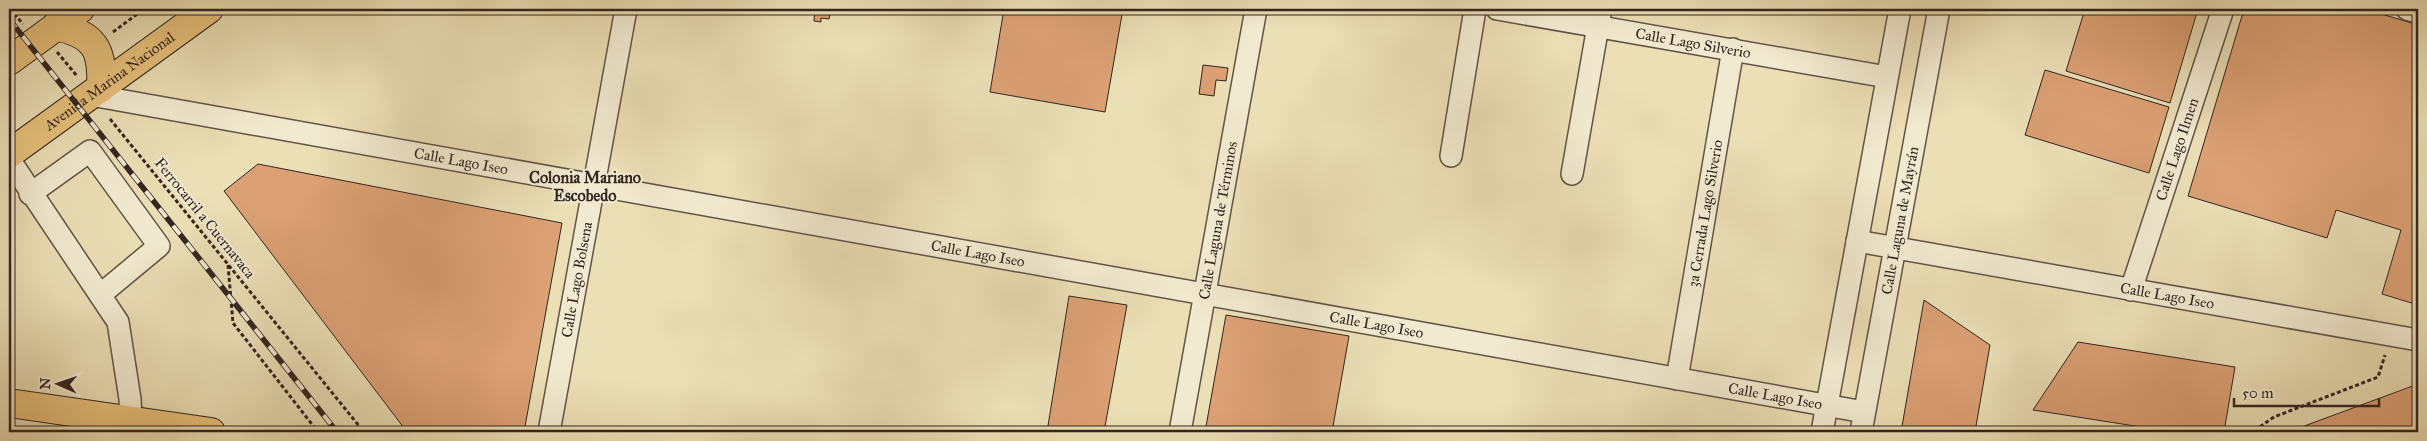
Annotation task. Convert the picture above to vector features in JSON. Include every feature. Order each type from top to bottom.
[{"type":"main road","points":[[9,60],[41,28],[80,9]]},
{"type":"main road","points":[[93,9],[92,34],[102,50],[116,58],[140,58]]},
{"type":"main road","name":"Avenida Marina Nacional","points":[[9,154],[209,9]]},
{"type":"main road","points":[[41,28],[79,33],[95,45],[101,64],[96,91]]},
{"type":"main road","points":[[9,403],[211,432]]},
{"type":"street","name":"Calle Lago Bolsena","points":[[548,432],[592,185],[626,9]]},
{"type":"street","name":"Calle Laguna de Términos","points":[[1180,432],[1256,9]]},
{"type":"street","points":[[1451,156],[1475,9]]},
{"type":"street","name":"Calle Lago Silverio","points":[[1498,9],[1599,17],[1732,49],[1887,77]]},
{"type":"street","points":[[1822,432],[1900,9]]},
{"type":"street","name":"Calle Laguna de Mayrán","points":[[1862,422],[1939,9]]},
{"type":"street","name":"Calle Lago Ilmen","points":[[2131,290],[2223,9]]},
{"type":"street","points":[[2407,9],[2418,12]]},
{"type":"street","points":[[1572,174],[1599,17]]},
{"type":"street","name":"3a Cerrada Lago Silverio","points":[[1677,379],[1732,49]]},
{"type":"street","name":"Calle Lago Iseo","points":[[96,91],[592,185],[1826,406],[1862,422]]},
{"type":"street","points":[[30,194],[90,151],[159,246],[100,295]]},
{"type":"street","points":[[9,158],[30,194],[118,322],[130,399],[131,420]]},
{"type":"street","name":"Calle Lago Iseo","points":[[1857,241],[2418,340]]},
{"type":"path","name":"Ferrocarril a Cuernavaca","points":[[10,9],[41,28],[96,91],[228,264],[364,432]]},
{"type":"path","points":[[228,264],[233,323],[318,432]]},
{"type":"path","points":[[2257,432],[2258,428],[2274,417],[2378,377],[2391,335]]},
{"type":"building","points":[[815,9],[831,9],[829,19],[821,18],[821,22],[814,21]]},
{"type":"building","points":[[1004,9],[1123,9],[1105,112],[990,92]]},
{"type":"building","points":[[2085,9],[2198,9],[2170,103],[2066,71]]},
{"type":"building","points":[[2244,9],[2365,9],[2418,25],[2418,305],[2382,294],[2401,230],[2336,210],[2327,238],[2188,196]]},
{"type":"building","points":[[1203,65],[1228,68],[1226,81],[1216,80],[1214,96],[1199,94]]},
{"type":"building","points":[[2045,70],[2169,107],[2149,173],[2025,135]]},
{"type":"building","points":[[258,164],[562,223],[524,432],[407,432],[224,191]]},
{"type":"building","points":[[1069,296],[1127,305],[1104,432],[1047,432]]},
{"type":"building","points":[[1924,300],[1990,345],[1975,432],[1901,432]]},
{"type":"building","points":[[1226,315],[1349,336],[1332,432],[1205,432]]},
{"type":"building","points":[[2078,342],[2235,367],[2224,432],[2173,432],[2033,410]]},
{"type":"building","points":[[2418,384],[2418,432],[2288,432]]},
{"type":"railway","points":[[9,19],[337,432]]},
{"type":"district","name":"Colonia Mariano Escobedo","points":[[585,186]]}]
